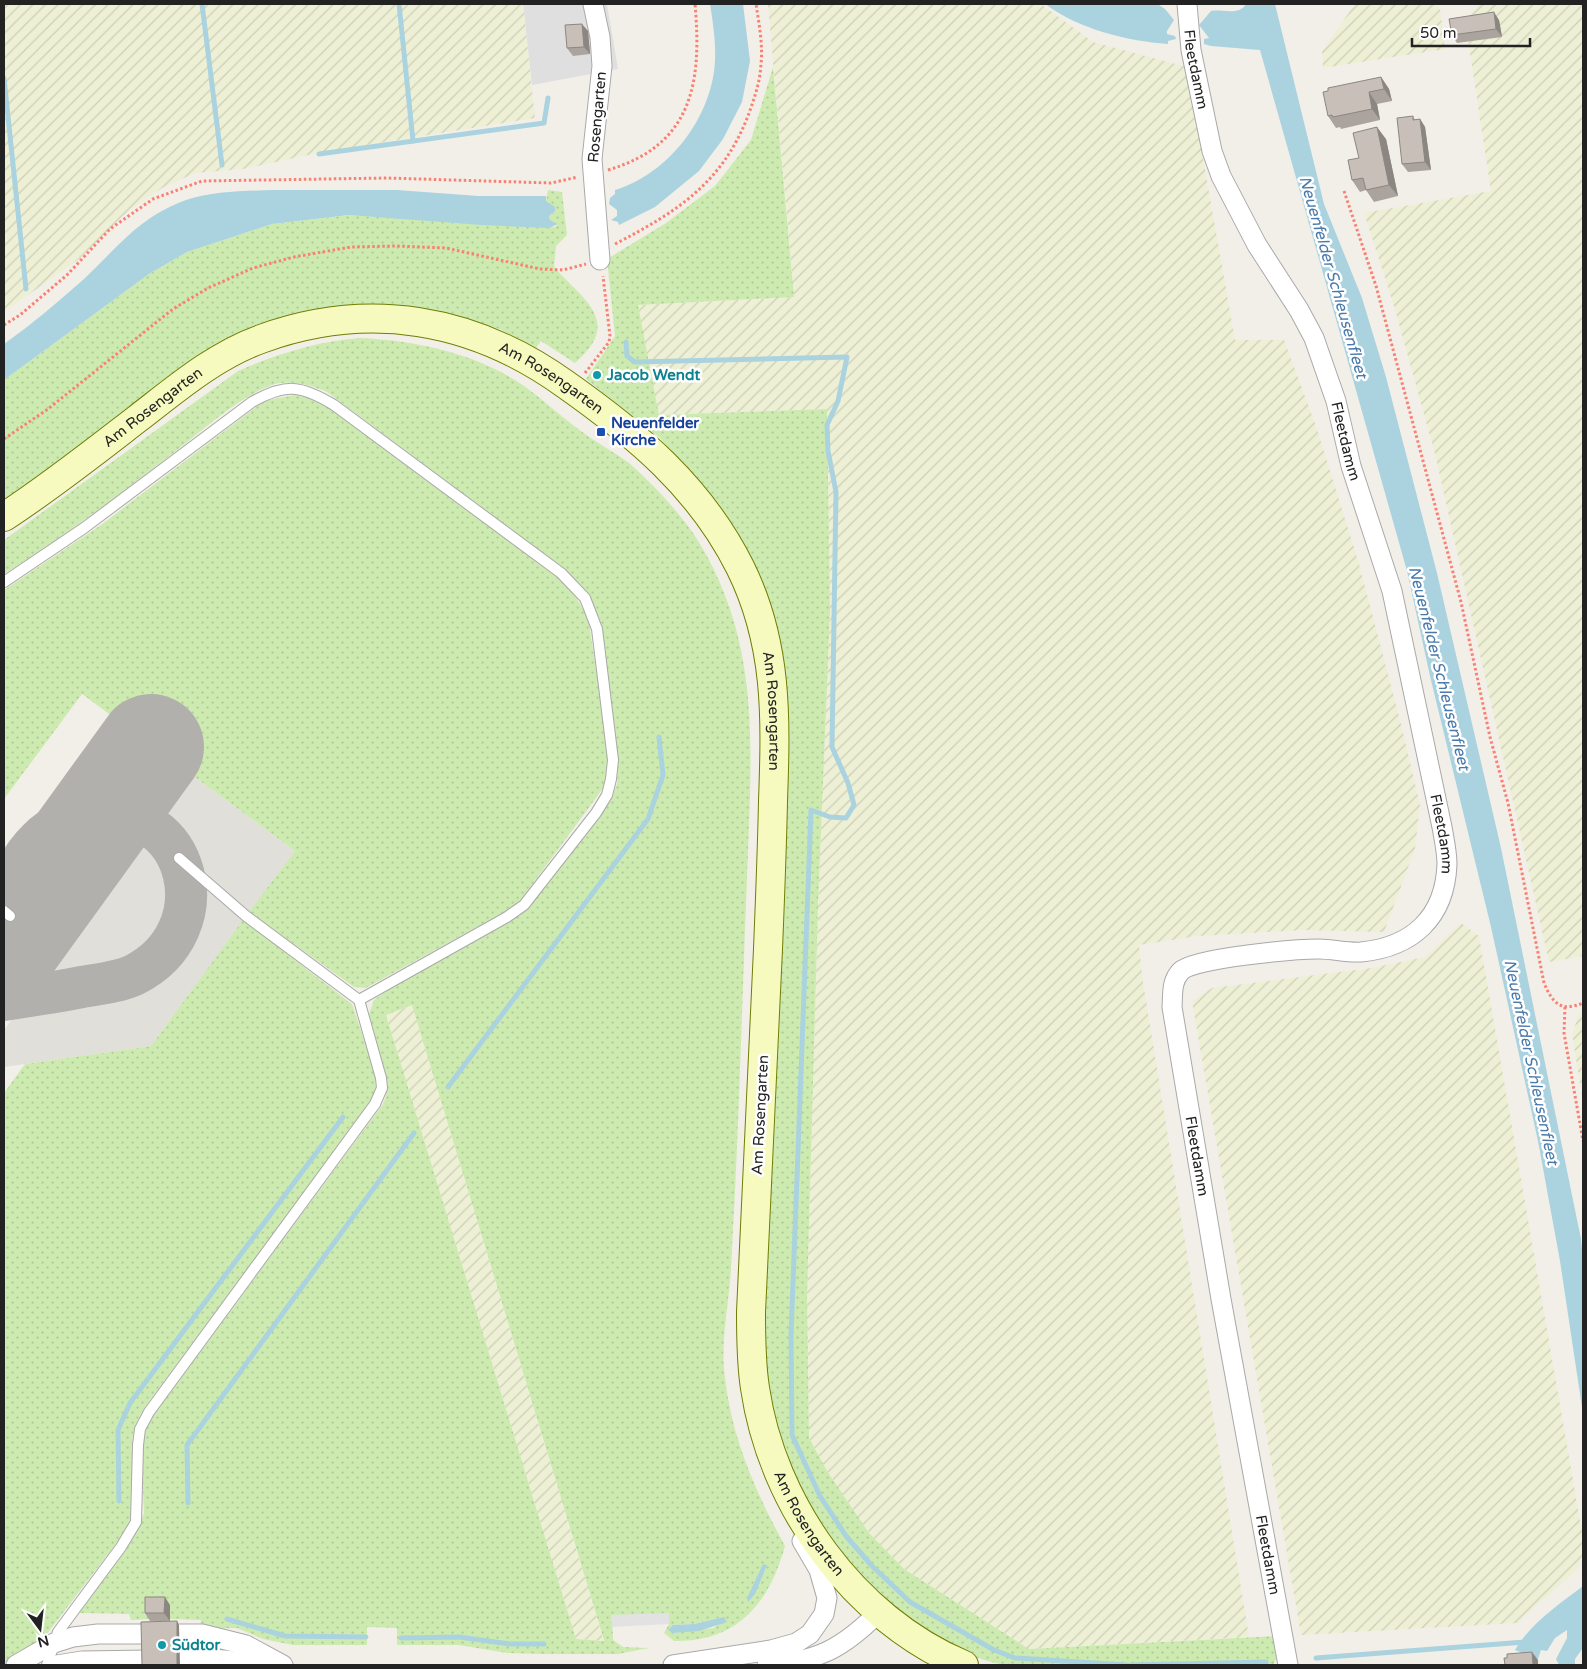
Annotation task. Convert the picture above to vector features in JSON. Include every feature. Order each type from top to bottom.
[{"type":"main road","name":"Am Rosengarten","points":[[4,517],[77,466],[210,365],[254,342],[316,323],[368,318],[394,318],[445,326],[501,345],[533,362],[573,389],[651,450],[690,489],[724,539],[746,581],[758,613],[772,666],[776,730],[751,1350],[760,1413],[770,1450],[784,1486],[826,1553],[856,1591],[895,1627],[935,1651],[964,1665]]},
{"type":"street","name":"Rosengarten","points":[[593,4],[600,37],[602,66],[589,175],[600,255]]},
{"type":"street","name":"Fleetdamm","points":[[1187,4],[1191,50],[1212,151],[1221,176],[1257,245],[1299,310],[1314,338],[1336,401],[1351,466],[1392,591],[1442,826],[1447,864],[1440,902],[1418,932],[1390,947],[1358,952],[1318,949],[1275,952],[1197,963],[1182,970],[1173,982],[1172,1007],[1221,1299],[1286,1656]]},
{"type":"street","points":[[673,1665],[770,1650],[796,1643],[810,1634],[819,1623],[824,1614],[827,1590],[819,1570],[788,1514],[784,1486]]},
{"type":"street","points":[[767,1665],[808,1660],[826,1654],[840,1647],[878,1613]]},
{"type":"street","points":[[25,1665],[52,1657],[73,1637],[98,1634],[202,1634],[246,1645],[282,1665]]},
{"type":"street","points":[[16,1665],[52,1657],[82,1661],[212,1659],[282,1665]]},
{"type":"lane","points":[[4,582],[84,528],[252,402],[268,393],[293,388],[306,390],[334,405],[561,573],[586,598],[597,629],[613,760],[608,795],[524,905],[499,922],[359,1000]]},
{"type":"lane","points":[[52,1657],[65,1620],[121,1547],[136,1522],[138,1445],[140,1429],[148,1412],[380,1097],[381,1078],[359,1000],[246,916],[179,858]]},
{"type":"path","points":[[4,325],[20,315],[67,275],[110,229],[153,199],[202,180],[387,178],[551,183],[589,175],[632,162],[655,148],[677,125],[689,99],[697,69],[698,42],[695,4]]},
{"type":"path","points":[[4,439],[48,409],[173,309],[208,288],[253,268],[294,257],[351,247],[396,246],[446,248],[540,269],[563,270],[600,255],[656,223],[698,191],[722,167],[740,136],[757,92],[761,64],[761,38],[756,4]]},
{"type":"path","points":[[1344,191],[1376,286],[1461,602],[1490,737],[1508,803],[1544,983],[1549,994],[1557,1004],[1572,1008],[1583,1003]]},
{"type":"path","points":[[573,389],[609,342],[610,336],[600,255]]},
{"type":"path","points":[[1565,1007],[1564,1033],[1583,1141]]},
{"type":"shaded area","points":[[523,4],[607,4],[618,69],[532,85]]},
{"type":"shaded area","points":[[193,776],[295,851],[151,1046],[4,1067],[4,1030]]},
{"type":"shaded area","points":[[669,1613],[669,1624],[612,1627],[611,1615]]},
{"type":"green space","points":[[4,4],[523,4],[535,118],[322,152],[243,169],[195,173],[162,188],[127,212],[79,259],[4,312]]},
{"type":"green space","points":[[768,4],[1041,4],[1093,42],[1187,67],[1235,340],[1284,340],[1316,426],[1359,564],[1420,805],[1415,849],[1384,932],[1303,930],[1199,936],[1139,945],[1142,976],[1249,1637],[1029,1649],[904,1569],[869,1533],[827,1471],[809,1438],[807,1296],[818,905],[830,611],[827,409],[659,415],[637,305],[794,297]]},
{"type":"green space","points":[[1355,4],[1434,4],[1440,9],[1445,49],[1323,68],[1322,51]]},
{"type":"green space","points":[[1479,4],[1583,4],[1583,956],[1549,962],[1435,454],[1394,306],[1364,213],[1491,191],[1465,20]]},
{"type":"green space","points":[[773,67],[794,297],[638,305],[659,415],[827,409],[830,611],[818,905],[807,1296],[809,1438],[827,1471],[869,1533],[904,1569],[1029,1649],[1275,1636],[1278,1656],[1273,1665],[1005,1665],[967,1654],[913,1624],[881,1600],[856,1575],[834,1547],[814,1516],[776,1436],[761,1340],[785,730],[715,503],[660,438],[586,379],[615,336],[607,259],[666,223],[715,186],[751,140]]},
{"type":"green space","points":[[548,190],[562,192],[567,235],[556,246],[554,267],[586,300],[593,311],[597,323],[596,335],[589,348],[575,363],[541,341],[536,348],[499,329],[448,314],[395,305],[370,304],[307,312],[4,503],[4,380],[149,274],[187,252],[272,224],[349,215],[555,227],[558,224],[550,220],[549,216],[555,211],[546,201]]},
{"type":"green space","points":[[361,338],[404,342],[446,351],[486,365],[524,386],[566,420],[629,463],[668,501],[700,544],[719,581],[733,618],[748,694],[750,811],[736,1167],[731,1271],[724,1334],[724,1367],[728,1401],[739,1444],[764,1506],[785,1546],[770,1585],[759,1602],[747,1616],[733,1627],[716,1635],[696,1640],[674,1641],[664,1633],[669,1624],[612,1615],[613,1640],[623,1647],[649,1648],[618,1654],[507,1653],[459,1645],[397,1645],[397,1628],[367,1627],[367,1645],[293,1645],[263,1639],[237,1628],[200,1629],[201,1620],[170,1619],[170,1606],[151,1619],[131,1620],[129,1614],[79,1613],[141,1521],[144,1513],[142,1455],[149,1421],[383,1104],[386,1096],[387,1079],[369,1014],[374,1000],[396,984],[518,915],[531,903],[611,800],[617,784],[618,765],[601,622],[589,596],[578,583],[552,560],[327,392],[314,387],[293,383],[279,383],[245,398],[88,518],[4,574],[4,540],[238,371],[298,349]],"holes":[[[412,1005],[604,1640],[604,1641],[576,1639],[386,1015]],[[724,1617],[714,1628],[673,1633],[673,1625],[694,1624]]]},
{"type":"green space","points":[[294,395],[309,398],[330,408],[556,576],[572,591],[588,617],[608,745],[608,768],[604,787],[523,897],[513,907],[366,988],[354,987],[249,912],[295,851],[82,694],[4,799],[4,590],[101,525],[264,401]]},
{"type":"green space","points":[[243,920],[352,1004],[375,1072],[376,1092],[370,1104],[140,1416],[133,1434],[132,1509],[124,1533],[43,1639],[4,1665],[4,1093],[25,1064],[151,1046]]},
{"type":"green space","points":[[1461,923],[1479,936],[1583,1538],[1583,1553],[1578,1569],[1517,1623],[1301,1635],[1192,1001],[1212,988],[1371,968],[1425,957]]},
{"type":"green space","points":[[412,1005],[604,1641],[576,1639],[386,1015]]},
{"type":"green space","points":[[1583,1010],[1583,1103],[1572,1034],[1580,1012]]},
{"type":"water","points":[[710,4],[743,4],[750,61],[742,102],[723,139],[699,171],[655,207],[619,225],[618,222],[611,220],[617,216],[617,210],[609,204],[610,198],[615,194],[615,190],[653,171],[669,157],[684,141],[706,103],[715,61],[715,40]]},
{"type":"water","points":[[1045,4],[1159,5],[1174,20],[1167,34],[1175,36],[1176,39],[1168,41],[1168,44],[1120,37],[1088,27],[1058,13]]},
{"type":"water","name":"Neuenfelder Schleusenfleet","points":[[1246,4],[1275,4],[1324,204],[1362,298],[1386,377],[1437,573],[1501,848],[1581,1239],[1583,1260],[1583,1414],[1560,1261],[1538,1141],[1491,927],[1430,676],[1407,571],[1260,50],[1204,44],[1204,39],[1209,38],[1199,25],[1211,11],[1235,11],[1243,8]]},
{"type":"water","points":[[397,190],[479,196],[546,196],[546,201],[555,207],[555,211],[549,216],[550,220],[558,224],[549,228],[349,215],[272,224],[187,252],[149,274],[4,380],[4,344],[74,288],[142,224],[170,207],[197,197],[229,192]]},
{"type":"water","points":[[763,1564],[767,1565],[755,1594],[748,1602],[747,1598]]},
{"type":"water","points":[[1583,1586],[1583,1648],[1575,1659],[1575,1665],[1559,1665],[1556,1659],[1567,1638],[1567,1630],[1555,1638],[1547,1651],[1541,1650],[1538,1659],[1529,1660],[1515,1650],[1521,1640],[1537,1623]]},
{"type":"water","points":[[724,1617],[727,1622],[699,1631],[673,1633],[668,1630],[673,1625],[694,1624]]},
{"type":"building","points":[[1494,12],[1496,29],[1452,35],[1449,19]]},
{"type":"building","points":[[582,24],[584,47],[567,48],[565,25]]},
{"type":"building","points":[[1381,77],[1384,89],[1369,92],[1372,109],[1333,117],[1332,115],[1328,116],[1323,92],[1328,91],[1328,88]]},
{"type":"building","points":[[1413,116],[1413,120],[1420,119],[1425,162],[1402,164],[1397,118]]},
{"type":"building","points":[[1377,127],[1389,185],[1366,190],[1363,178],[1352,180],[1348,160],[1359,158],[1353,133]]},
{"type":"building","points":[[145,1597],[165,1597],[164,1613],[145,1613]]},
{"type":"building","name":"Südtor","points":[[177,1621],[177,1665],[142,1665],[141,1622]]},
{"type":"building","points":[[1532,1652],[1533,1665],[1505,1665],[1504,1658],[1507,1658],[1507,1654]]},
{"type":"waterway","points":[[202,4],[222,165]]},
{"type":"waterway","points":[[399,4],[413,141]]},
{"type":"waterway","points":[[4,78],[26,289]]},
{"type":"waterway","points":[[319,154],[544,123],[548,98]]},
{"type":"waterway","points":[[626,342],[627,356],[635,362],[847,357],[838,401],[827,425],[828,451],[836,492],[832,747],[848,783],[854,805],[846,818],[830,817],[811,810],[791,1335],[792,1435],[820,1496],[846,1536],[872,1566],[910,1602],[994,1650],[1015,1658],[1127,1665]]},
{"type":"waterway","points":[[448,1087],[648,819],[663,775],[659,737]]},
{"type":"waterway","points":[[119,1501],[118,1430],[130,1403],[343,1117]]},
{"type":"waterway","points":[[188,1503],[187,1445],[414,1133]]},
{"type":"waterway","points":[[227,1619],[285,1636],[366,1637]]},
{"type":"waterway","points":[[401,1638],[459,1637],[510,1644],[544,1644]]},
{"type":"waterway","points":[[1316,1658],[1525,1642]]},
{"type":"waterway","points":[[1131,1665],[1266,1662]]},
{"type":"taxiway","points":[[4,937],[9,922],[12,885],[18,868],[34,844],[56,826],[70,820],[92,815],[126,816],[153,828],[172,848],[183,874],[186,902],[179,930],[162,955],[134,975],[122,979],[4,1000]]},
{"type":"runway","points":[[4,950],[151,747]]},
{"type":"place","name":"Jacob Wendt","points":[[597,375]]},
{"type":"place","name":"Neuenfelder Kirche","points":[[601,432]]},
{"type":"place","name":"Südtor","points":[[162,1645]]}]
